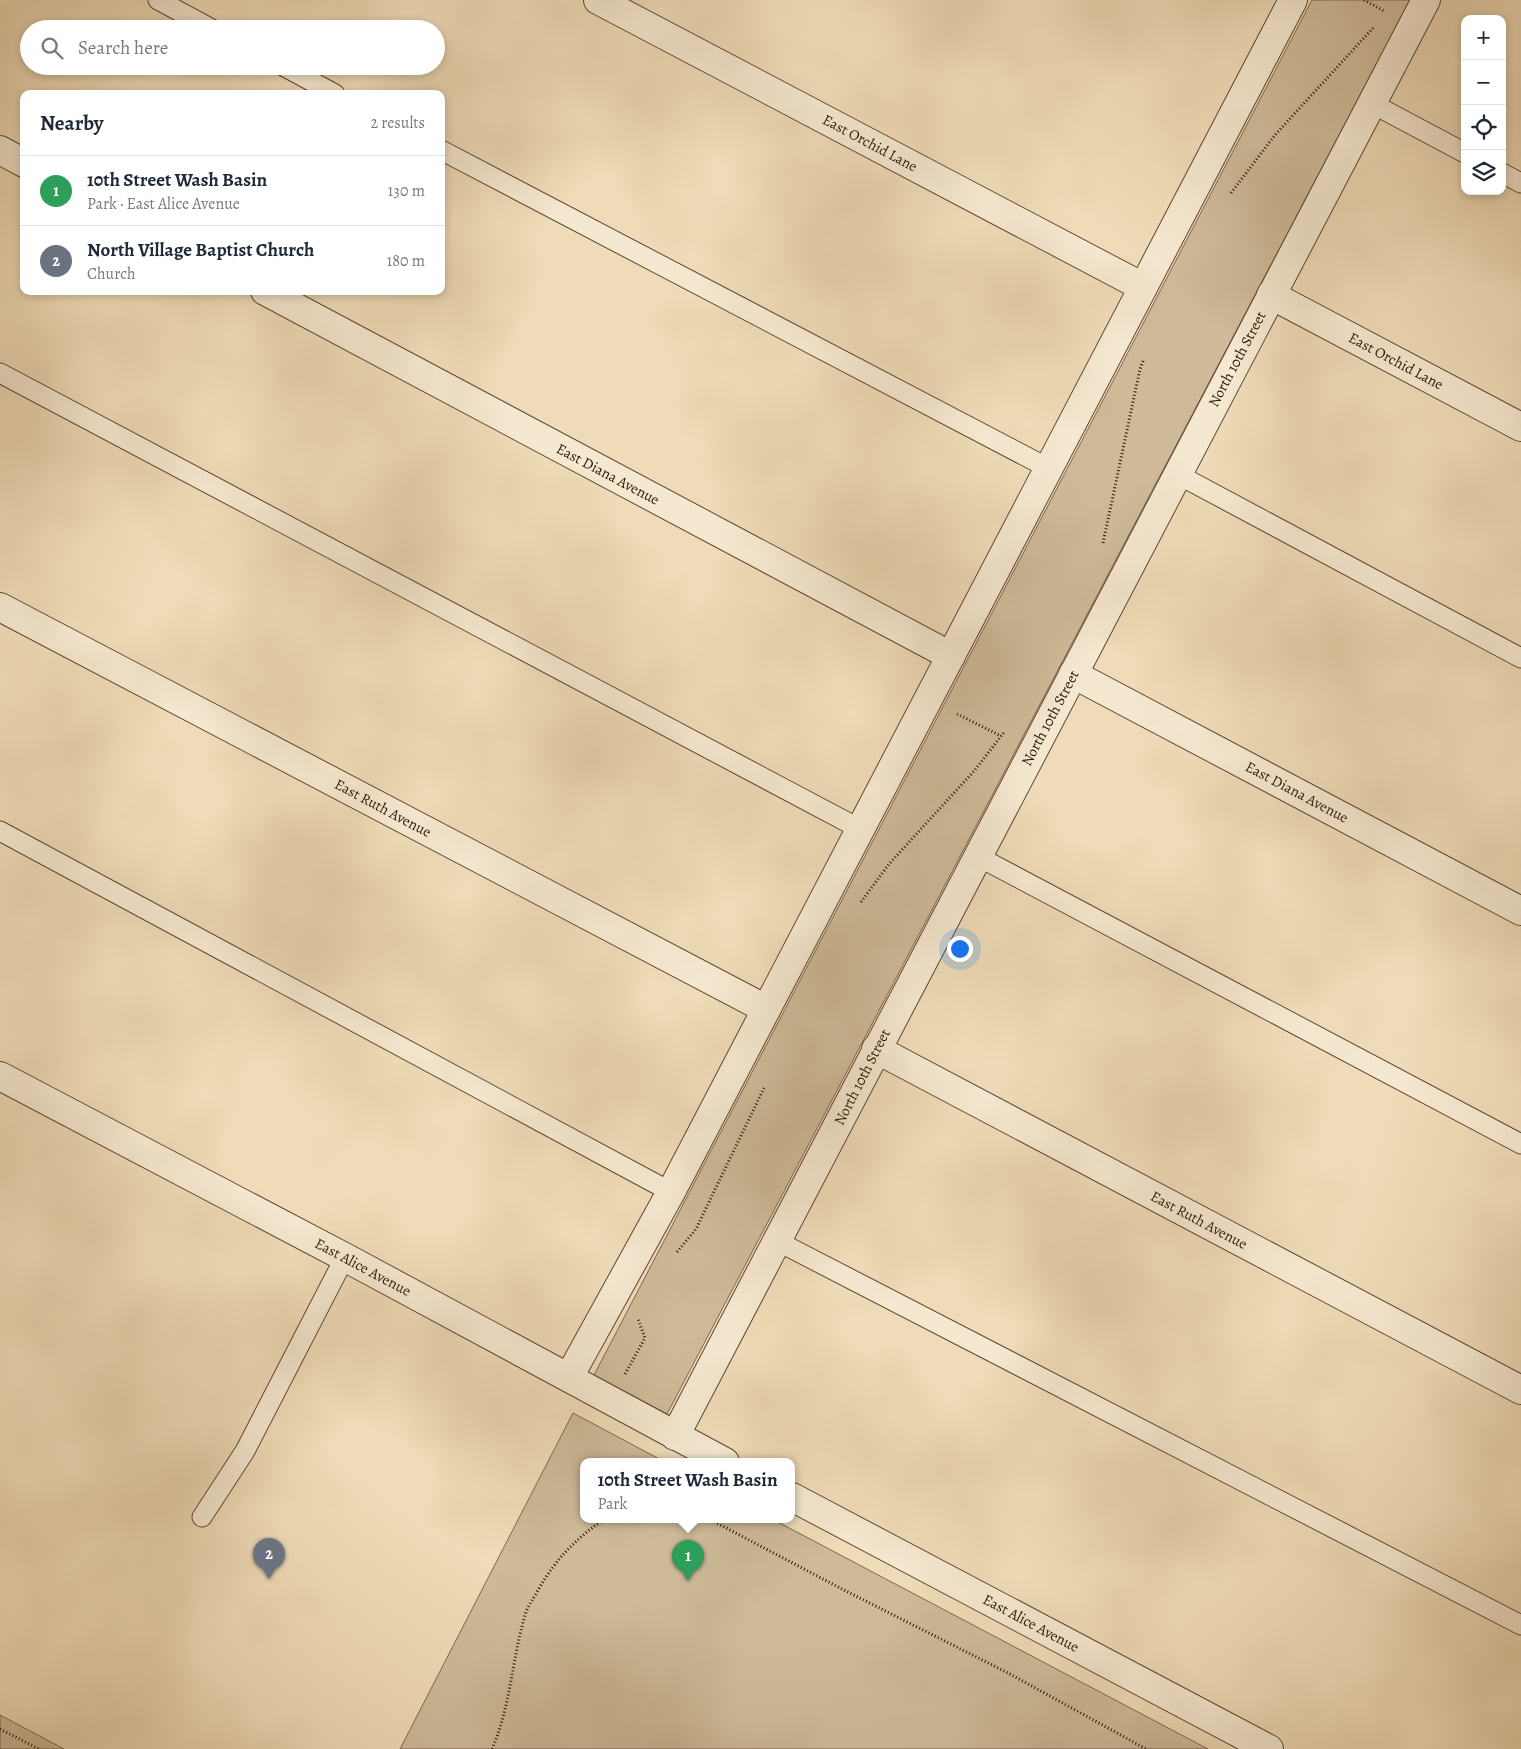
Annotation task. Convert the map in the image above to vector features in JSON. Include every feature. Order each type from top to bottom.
[{"type":"street","name":"East Orchid Lane","points":[[598,0],[1143,287]]},
{"type":"street","points":[[569,1377],[671,1192],[1293,0]]},
{"type":"street","name":"North 10th Street","points":[[675,1436],[1426,0]]},
{"type":"street","points":[[0,150],[20,161]]},
{"type":"street","name":"East Diana Avenue","points":[[273,295],[951,656]]},
{"type":"street","name":"East Orchid Lane","points":[[1271,295],[1521,427]]},
{"type":"street","name":"East Ruth Avenue","points":[[0,607],[766,1009]]},
{"type":"street","name":"East Diana Avenue","points":[[1073,674],[1521,911]]},
{"type":"street","name":"East Ruth Avenue","points":[[876,1050],[1521,1390]]},
{"type":"street","name":"East Alice Avenue","points":[[0,1076],[345,1257],[717,1458]]},
{"type":"street","name":"East Alice Avenue","points":[[795,1499],[1269,1749]]},
{"type":"lane","points":[[158,0],[195,20]]},
{"type":"lane","points":[[300,75],[328,90]]},
{"type":"lane","points":[[1371,103],[1461,151]]},
{"type":"lane","points":[[445,152],[1048,468]]},
{"type":"lane","points":[[1506,175],[1521,183]]},
{"type":"lane","points":[[0,373],[860,829]]},
{"type":"lane","points":[[1177,474],[1521,658]]},
{"type":"lane","points":[[0,831],[671,1192]]},
{"type":"lane","points":[[977,856],[1521,1144]]},
{"type":"lane","points":[[777,1241],[1521,1625]]},
{"type":"lane","points":[[202,1516],[245,1451],[345,1257]]},
{"type":"path","points":[[1364,0],[1387,12]]},
{"type":"path","points":[[1229,195],[1275,135],[1374,27]]},
{"type":"path","points":[[1103,543],[1140,369],[1147,352]]},
{"type":"path","points":[[954,712],[1001,736]]},
{"type":"path","points":[[860,903],[889,864],[975,770],[1007,728]]},
{"type":"path","points":[[673,1256],[696,1229],[766,1082]]},
{"type":"path","points":[[610,1400],[645,1338],[638,1319],[640,1313]]},
{"type":"path","points":[[492,1749],[510,1686],[527,1611],[549,1570],[579,1537],[599,1523]]},
{"type":"path","points":[[717,1523],[1010,1674],[1146,1749]]},
{"type":"path","points":[[0,1729],[39,1749]]},
{"type":"shaded area","points":[[1312,0],[1410,0],[667,1414],[594,1375]]},
{"type":"shaded area","points":[[573,1413],[657,1458],[580,1458],[580,1523],[780,1523],[1208,1749],[400,1749]]},
{"type":"shaded area","points":[[0,1715],[64,1749],[0,1749]]},
{"type":"place","name":"North Village Baptist Church","points":[[269,1579]]},
{"type":"place","name":"10th Street Wash Basin","points":[[688,1581]]}]
